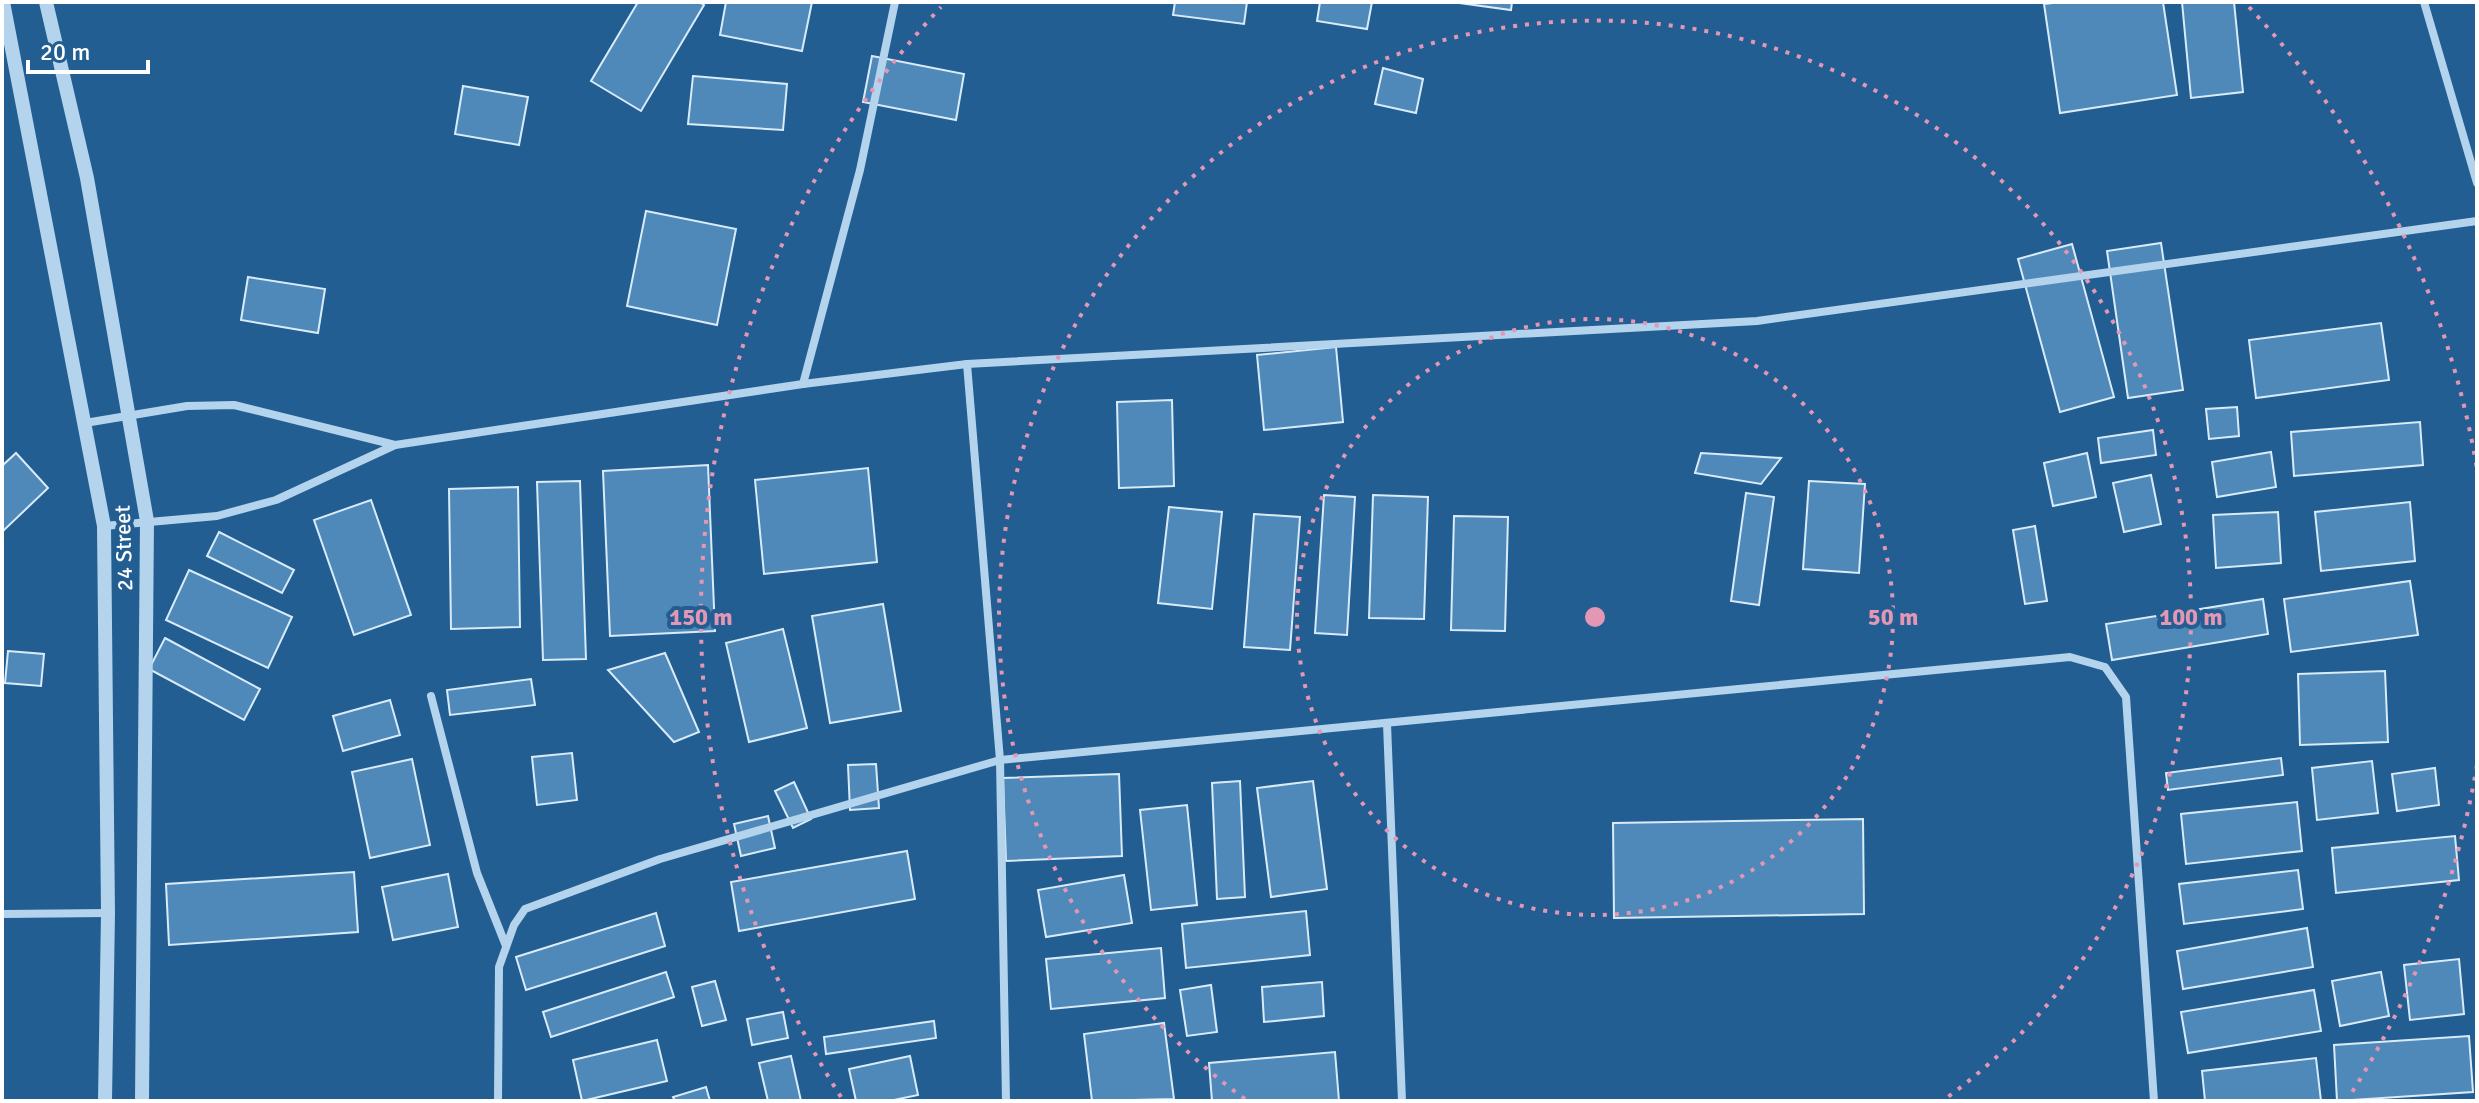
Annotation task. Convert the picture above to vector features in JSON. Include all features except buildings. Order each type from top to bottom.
[{"type":"street","name":"24 Street","points":[[3,2],[104,526],[108,913],[105,1101]]},
{"type":"street","name":"24 Street","points":[[46,2],[87,178],[147,521],[142,1101]]},
{"type":"street","points":[[803,384],[860,170],[895,2]]},
{"type":"street","points":[[2424,2],[2477,183]]},
{"type":"street","points":[[104,526],[217,516],[276,500],[395,445],[803,384],[967,364],[1757,321],[2477,221]]},
{"type":"street","points":[[967,364],[1000,760],[1006,1101]]},
{"type":"street","points":[[85,423],[187,406],[234,405],[395,445]]},
{"type":"street","points":[[498,1101],[499,967],[514,925],[525,909],[660,859],[1000,760],[2070,657],[2105,667],[2126,697],[2154,1101]]},
{"type":"street","points":[[431,696],[477,873],[506,947]]},
{"type":"street","points":[[1387,724],[1402,1101]]},
{"type":"street","points":[[2,914],[108,913]]}]
